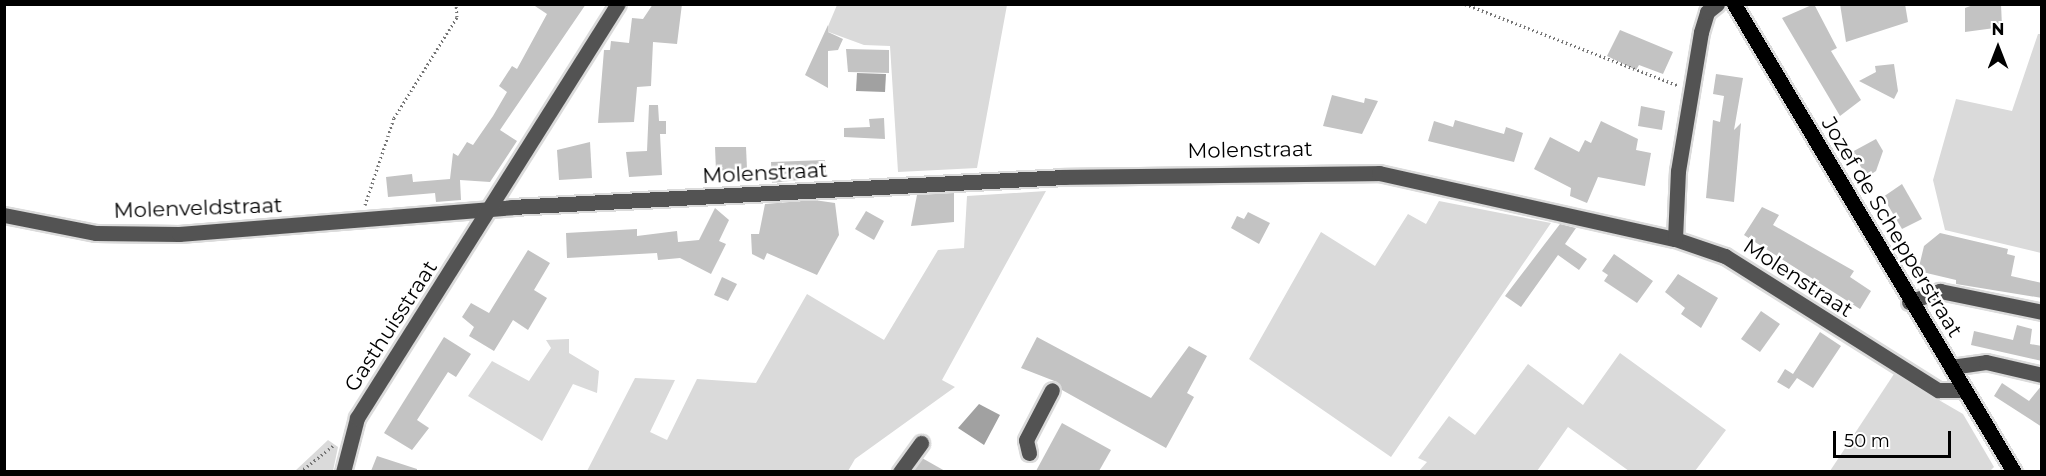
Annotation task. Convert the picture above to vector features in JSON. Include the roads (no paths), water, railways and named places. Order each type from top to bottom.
[{"type":"main road","name":"Jozef de Schepperstraat","points":[[1734,4],[1909,302],[2014,471]]},
{"type":"street","name":"Gasthuisstraat","points":[[343,471],[351,430],[491,211],[618,4]]},
{"type":"street","points":[[1675,239],[1678,171],[1703,19],[1717,4]]},
{"type":"street","name":"Molenstraat","points":[[491,211],[1064,177],[1340,169],[1492,195],[1675,239],[1762,276],[1938,390],[1964,390]]},
{"type":"street","name":"Molenveldstraat","points":[[4,215],[96,233],[180,234],[491,211]]},
{"type":"street","points":[[1909,302],[1940,291],[2042,312]]},
{"type":"street","points":[[1951,367],[1986,362],[2042,375]]},
{"type":"street","points":[[1029,453],[1026,440],[1052,390]]},
{"type":"street","points":[[900,471],[921,443]]}]
